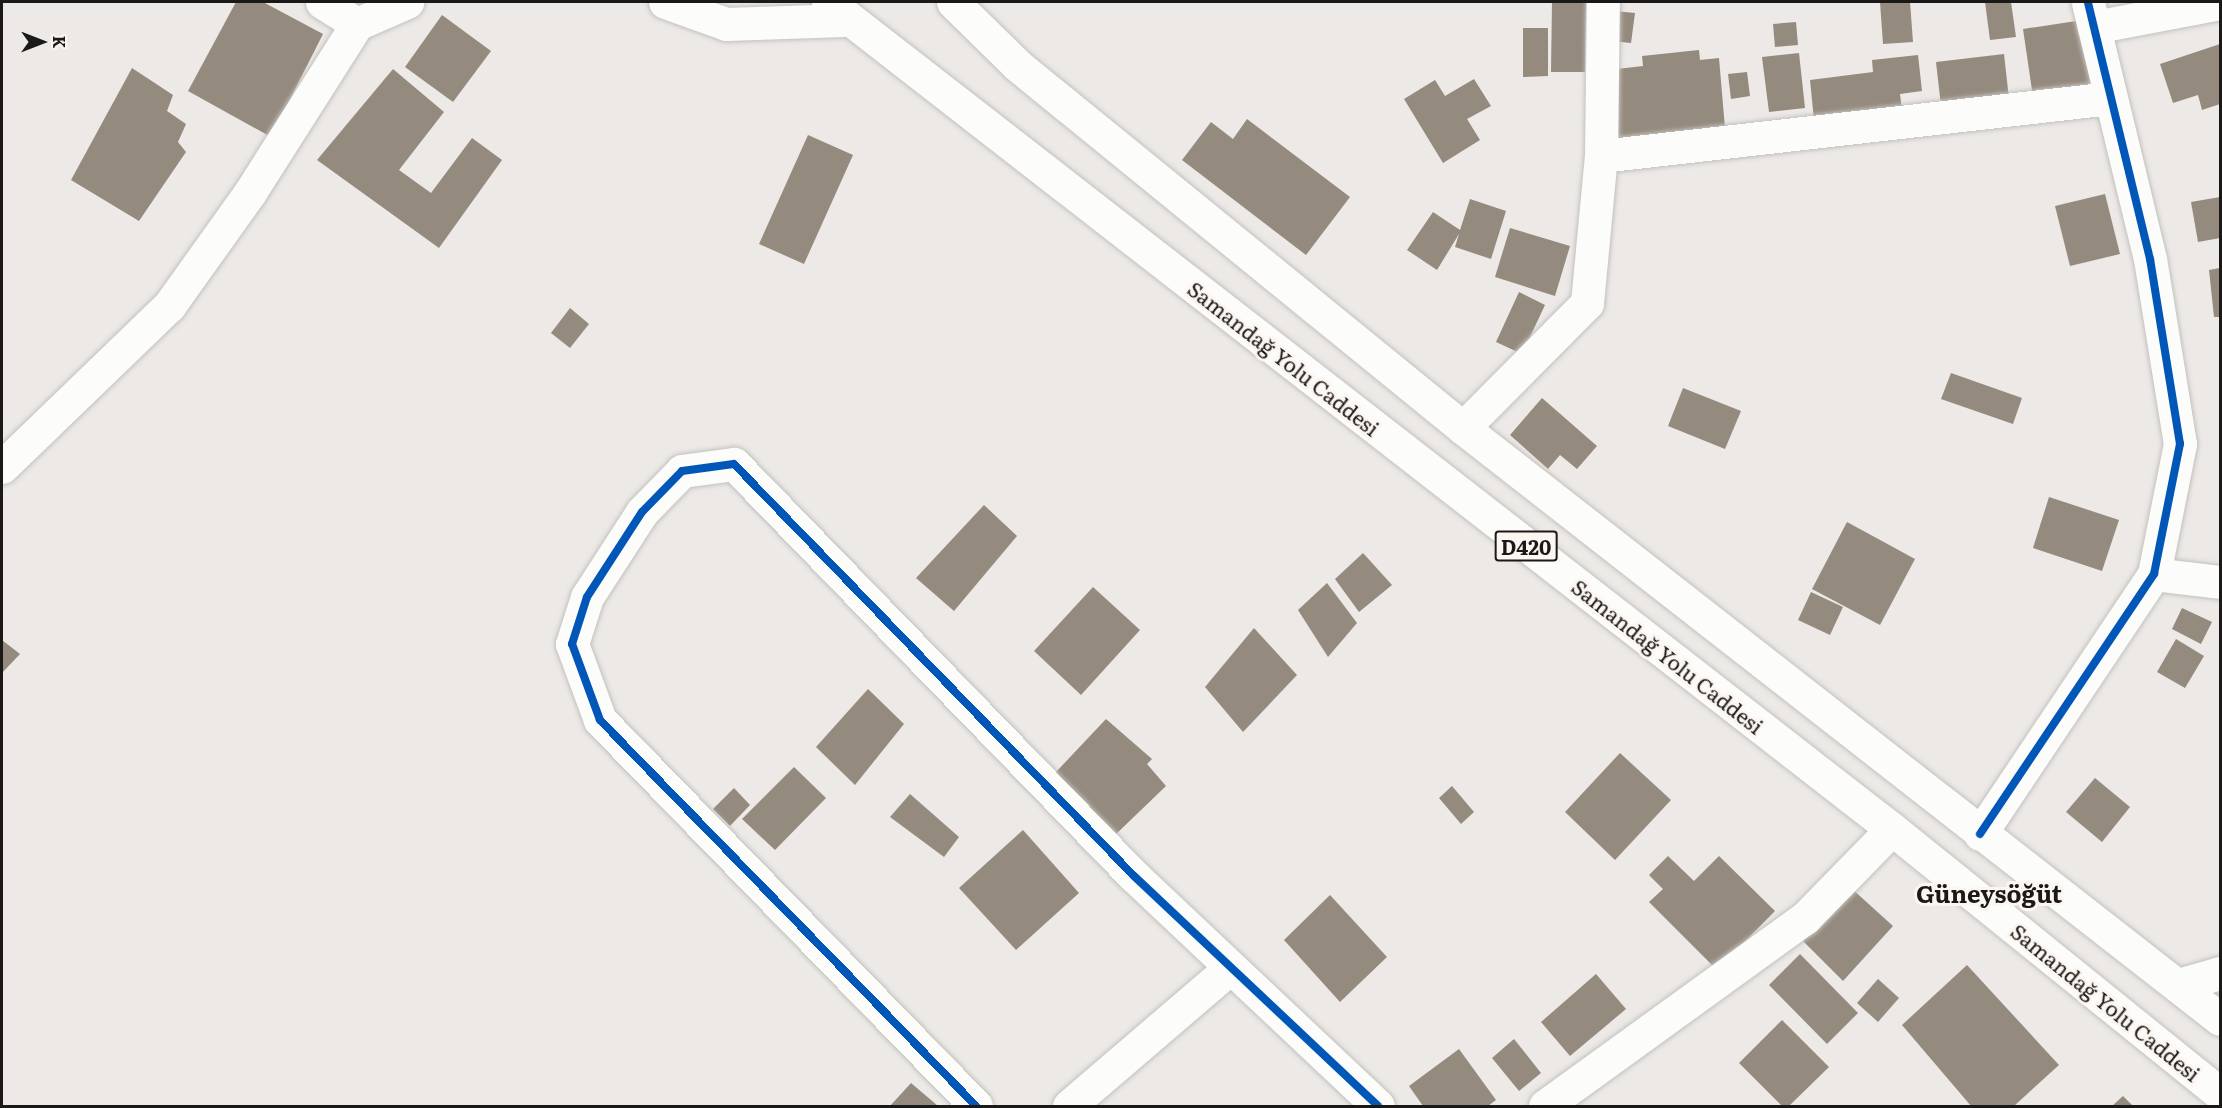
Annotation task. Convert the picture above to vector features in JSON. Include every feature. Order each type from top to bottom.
[{"type":"main road","points":[[322,2],[357,24]]},
{"type":"main road","points":[[2,467],[168,306],[249,194],[357,24],[407,2]]},
{"type":"main road","points":[[665,2],[726,24],[837,11]]},
{"type":"main road","name":"D420","points":[[953,2],[1017,65],[1463,428],[1980,834],[2220,1019]]},
{"type":"main road","points":[[1463,428],[1587,303],[1601,156],[1603,2]]},
{"type":"main road","points":[[1980,834],[2154,574],[2180,444],[2150,259],[2091,14],[2220,3]]},
{"type":"main road","name":"Samandağ Yolu Caddesi","points":[[837,11],[1892,829],[2220,1094]]},
{"type":"main road","points":[[1601,156],[2111,98]]},
{"type":"main road","points":[[975,1107],[600,720],[572,644],[587,597],[642,512],[682,471],[734,464],[1230,968],[1378,1107]]},
{"type":"main road","points":[[2154,574],[2220,582]]},
{"type":"main road","points":[[1545,1107],[1805,918],[1892,829]]},
{"type":"main road","points":[[1069,1107],[1230,968]]},
{"type":"main road","points":[[2178,985],[2220,973]]},
{"type":"building","points":[[236,2],[263,2],[323,34],[271,137],[188,91]]},
{"type":"building","points":[[1552,2],[1586,2],[1585,72],[1551,72]]},
{"type":"building","points":[[1880,2],[1910,2],[1913,42],[1883,44]]},
{"type":"building","points":[[1985,2],[2011,2],[2016,37],[1990,40]]},
{"type":"building","points":[[1614,11],[1635,13],[1631,43],[1611,41]]},
{"type":"building","points":[[442,15],[491,51],[453,102],[405,67]]},
{"type":"building","points":[[2083,20],[2093,88],[2033,97],[2023,29]]},
{"type":"building","points":[[1796,22],[1798,45],[1775,47],[1773,24]]},
{"type":"building","points":[[1523,28],[1548,28],[1548,76],[1523,77]]},
{"type":"building","points":[[2220,44],[2220,104],[2202,110],[2198,95],[2173,103],[2160,64]]},
{"type":"building","points":[[1699,50],[1700,60],[1719,58],[1725,128],[1616,139],[1608,70],[1643,66],[1642,56]]},
{"type":"building","points":[[1799,53],[1805,108],[1769,112],[1762,57]]},
{"type":"building","points":[[2004,54],[2009,99],[1941,106],[1936,62]]},
{"type":"building","points":[[1918,55],[1922,91],[1900,94],[1902,110],[1814,120],[1810,80],[1873,72],[1872,60]]},
{"type":"building","points":[[132,68],[173,95],[167,111],[186,124],[178,142],[186,152],[139,221],[71,180]]},
{"type":"building","points":[[393,69],[444,112],[399,170],[431,193],[472,138],[502,160],[439,248],[317,160]]},
{"type":"building","points":[[1747,72],[1750,96],[1731,99],[1728,74]]},
{"type":"building","points":[[1474,79],[1491,106],[1467,119],[1480,140],[1443,163],[1404,99],[1435,80],[1445,96]]},
{"type":"building","points":[[1247,119],[1350,197],[1306,255],[1182,160],[1211,122],[1233,139]]},
{"type":"building","points":[[808,135],[853,155],[804,264],[759,244]]},
{"type":"building","points":[[2105,194],[2120,254],[2070,266],[2055,206]]},
{"type":"building","points":[[2220,197],[2220,238],[2198,242],[2191,202]]},
{"type":"building","points":[[1470,199],[1506,211],[1491,259],[1455,247],[1459,234],[1437,270],[1407,250],[1433,212],[1460,230]]},
{"type":"building","points":[[1510,228],[1570,246],[1555,296],[1495,277]]},
{"type":"building","points":[[2220,268],[2220,317],[2214,317],[2209,270]]},
{"type":"building","points":[[1519,292],[1545,305],[1522,354],[1496,342]]},
{"type":"building","points":[[570,308],[589,324],[570,348],[551,333]]},
{"type":"building","points":[[1951,373],[2022,398],[2013,424],[1941,399]]},
{"type":"building","points":[[1683,388],[1741,411],[1725,449],[1668,426]]},
{"type":"building","points":[[1542,398],[1597,446],[1577,469],[1560,455],[1548,469],[1510,435]]},
{"type":"building","points":[[2049,497],[2119,520],[2102,571],[2033,548]]},
{"type":"building","points":[[984,505],[1017,536],[954,611],[916,578]]},
{"type":"building","points":[[1847,522],[1915,559],[1880,625],[1812,589]]},
{"type":"building","points":[[1363,553],[1392,585],[1359,612],[1335,579]]},
{"type":"building","points":[[1327,583],[1357,623],[1328,657],[1298,610]]},
{"type":"building","points":[[1093,587],[1140,630],[1081,695],[1034,651]]},
{"type":"building","points":[[1811,592],[1843,607],[1830,635],[1798,620]]},
{"type":"building","points":[[2182,608],[2212,622],[2201,644],[2172,629]]},
{"type":"building","points":[[1254,628],[1297,675],[1243,732],[1205,687]]},
{"type":"building","points":[[2176,639],[2204,656],[2185,688],[2157,672]]},
{"type":"building","points":[[2,640],[20,654],[2,673]]},
{"type":"building","points":[[868,689],[904,724],[855,785],[816,747]]},
{"type":"building","points":[[1106,719],[1152,759],[1147,764],[1166,786],[1113,837],[1056,772]]},
{"type":"building","points":[[1620,753],[1671,800],[1615,860],[1565,812]]},
{"type":"building","points":[[794,767],[826,798],[775,850],[742,819]]},
{"type":"building","points":[[2095,778],[2130,807],[2102,842],[2066,812]]},
{"type":"building","points":[[1452,786],[1474,812],[1461,824],[1439,798]]},
{"type":"building","points":[[734,788],[750,805],[730,826],[713,809]]},
{"type":"building","points":[[910,794],[959,837],[944,857],[890,817]]},
{"type":"building","points":[[1023,830],[1079,893],[1016,950],[959,888]]},
{"type":"building","points":[[1668,856],[1694,881],[1719,856],[1775,911],[1717,970],[1649,902],[1663,889],[1649,875]]},
{"type":"building","points":[[1851,888],[1893,926],[1843,981],[1803,941]]},
{"type":"building","points":[[1330,895],[1387,957],[1340,1002],[1284,940]]},
{"type":"building","points":[[1800,954],[1858,1013],[1827,1044],[1769,985]]},
{"type":"building","points":[[1967,965],[2059,1065],[2014,1106],[1971,1106],[1902,1025]]},
{"type":"building","points":[[1596,974],[1626,1009],[1570,1056],[1541,1022]]},
{"type":"building","points":[[1878,979],[1899,998],[1878,1022],[1857,1003]]},
{"type":"building","points":[[1782,1020],[1829,1067],[1789,1106],[1782,1106],[1739,1063]]},
{"type":"building","points":[[1514,1039],[1541,1073],[1519,1091],[1492,1058]]},
{"type":"building","points":[[1459,1049],[1496,1100],[1488,1106],[1423,1106],[1409,1086]]},
{"type":"building","points":[[911,1083],[938,1106],[890,1106]]},
{"type":"building","points":[[2123,1096],[2133,1106],[2112,1106]]},
{"type":"cycle path","points":[[1980,834],[2154,574],[2180,444],[2150,259],[2088,2]]},
{"type":"cycle path","points":[[976,1106],[600,720],[572,644],[587,597],[642,512],[682,471],[734,464],[1134,876],[1378,1106]]},
{"type":"district","name":"Güneysöğüt","points":[[1989,893]]}]
